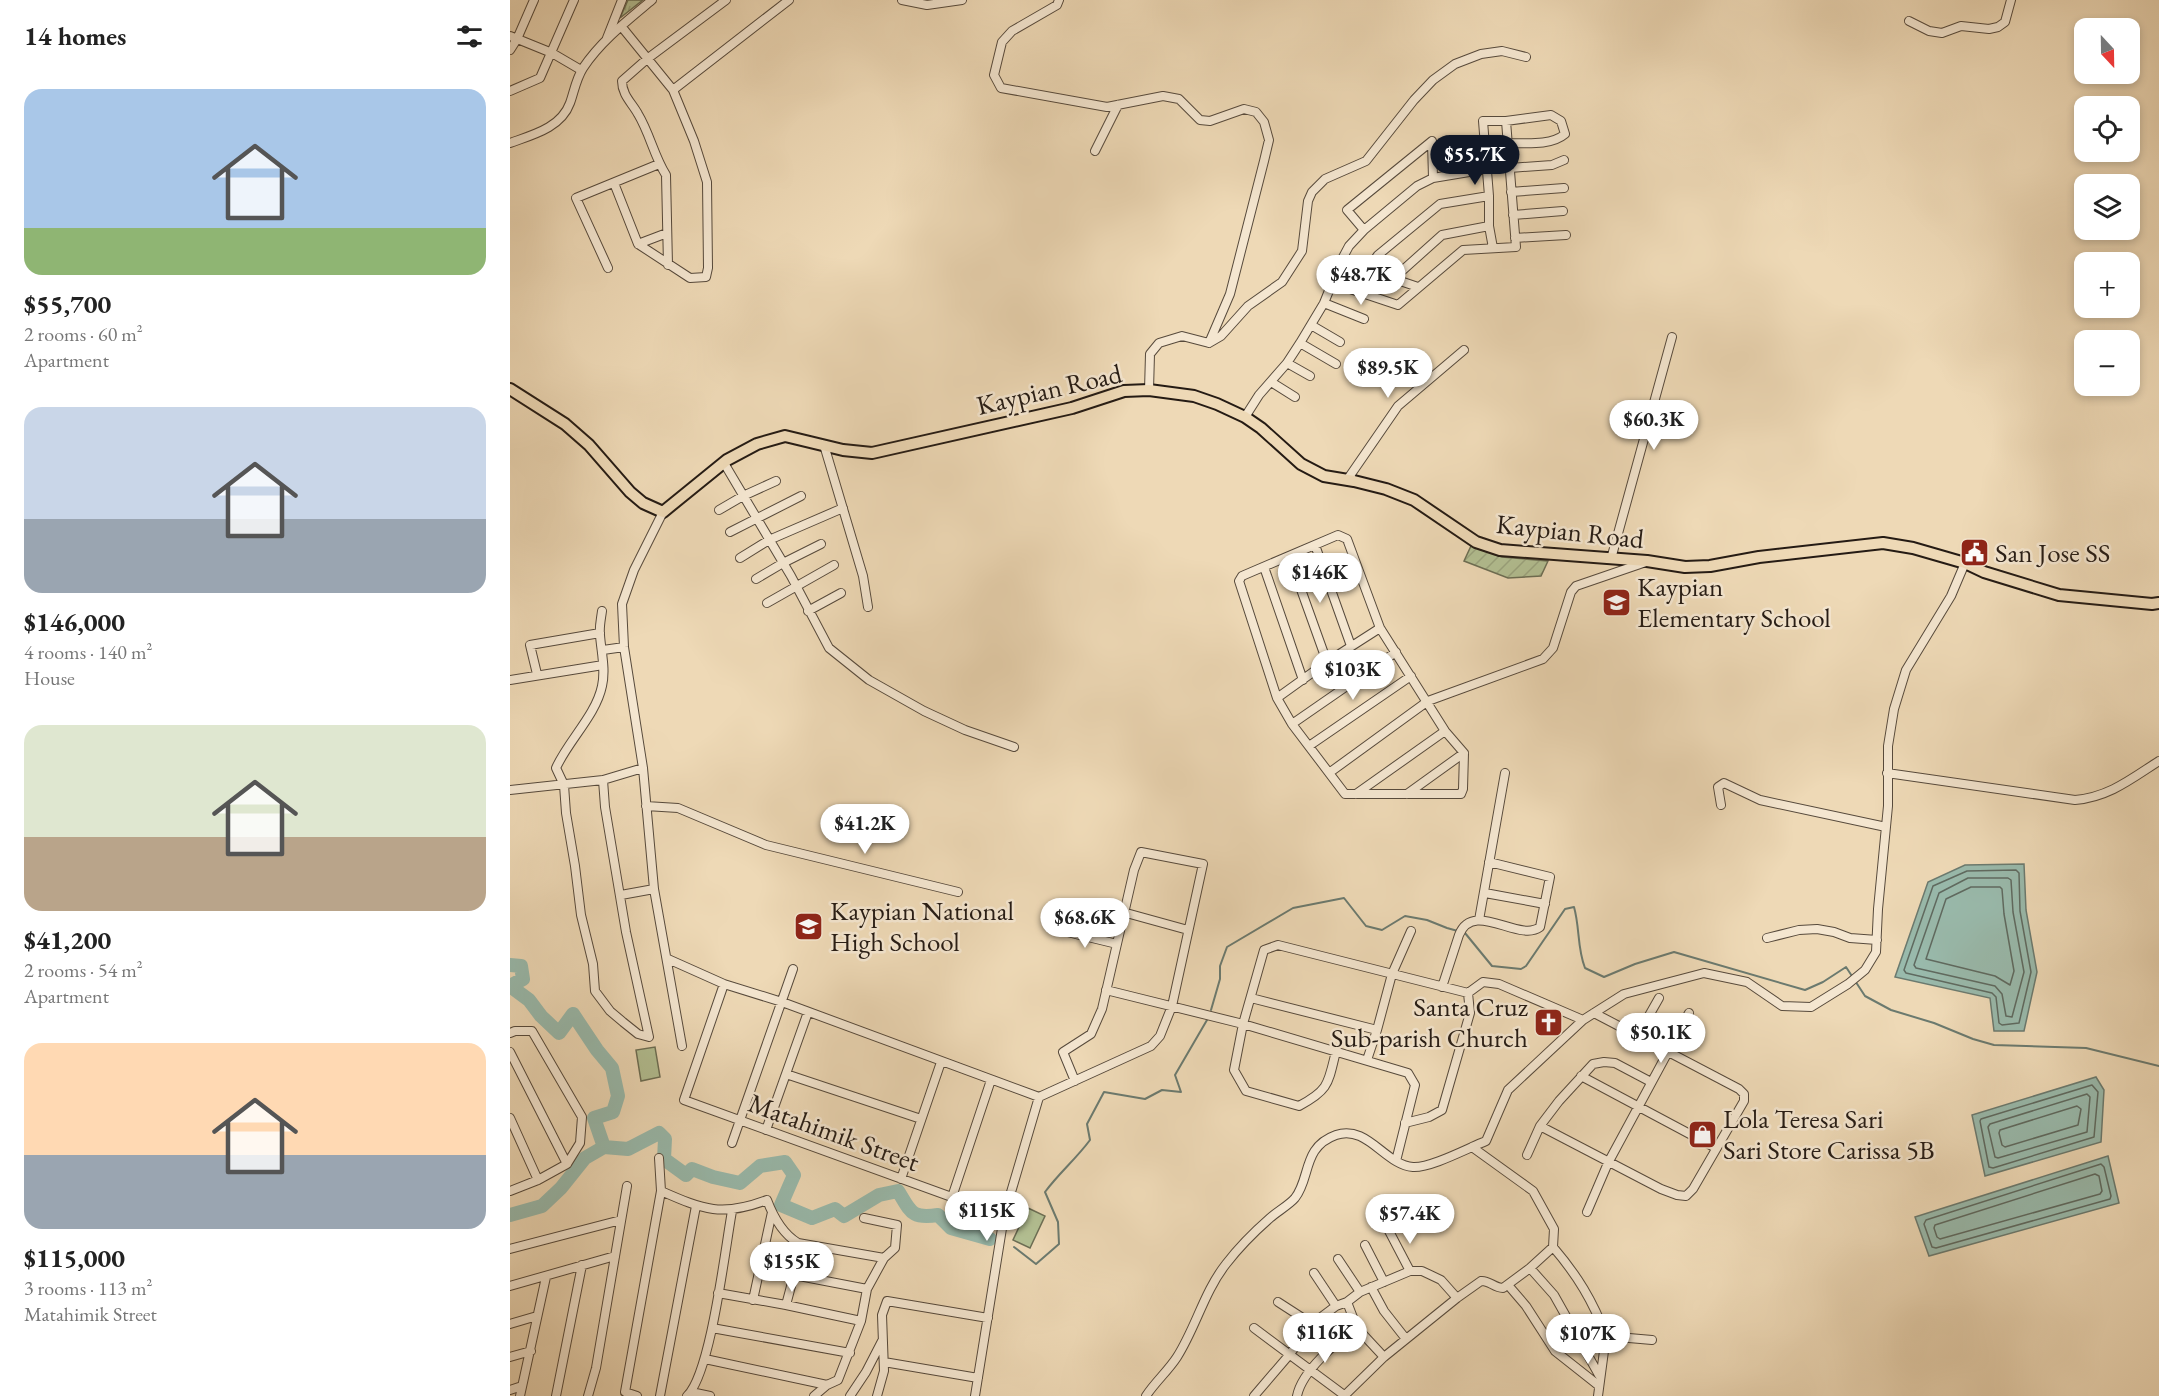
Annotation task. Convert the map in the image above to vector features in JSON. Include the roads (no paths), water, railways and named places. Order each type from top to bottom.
[{"type":"main road","points":[[510,389],[565,424],[589,445],[630,492],[643,503],[663,513]]},
{"type":"main road","name":"Kaypian Road","points":[[663,513],[723,463],[757,444],[785,436],[843,450],[872,453],[1072,408],[1124,391],[1149,390],[1194,396],[1245,417],[1261,428],[1301,464],[1324,476],[1386,489],[1414,500],[1476,542],[1500,550],[1647,561],[1685,567],[1710,566],[1759,557],[1883,543],[1913,548],[1965,563],[1984,572],[2059,595],[2159,603]]},
{"type":"street","points":[[510,50],[534,0]]},
{"type":"street","points":[[510,91],[540,78],[574,0]]},
{"type":"street","points":[[606,39],[622,0]]},
{"type":"street","points":[[510,143],[553,125],[564,115],[581,70],[606,39],[652,0]]},
{"type":"street","points":[[668,265],[666,175],[639,116],[622,90],[622,81],[647,59],[726,0]]},
{"type":"street","points":[[673,90],[789,0]]},
{"type":"street","points":[[902,0],[927,4],[962,0]]},
{"type":"street","points":[[1059,0],[1057,5],[1012,31],[1002,42],[994,75],[1001,88],[1107,107],[1163,96],[1179,99],[1200,120],[1210,121],[1244,109],[1256,112],[1264,122],[1269,140],[1264,161],[1230,294],[1209,343]]},
{"type":"street","points":[[1909,21],[1929,31],[1942,33],[1961,26],[1989,29],[2005,22],[2011,0]]},
{"type":"street","points":[[614,183],[638,244],[690,278],[706,277],[708,268],[707,182],[673,90],[621,26]]},
{"type":"street","points":[[514,38],[552,53],[581,70]]},
{"type":"street","points":[[1149,390],[1150,354],[1159,343],[1182,336],[1209,343],[1226,332],[1248,306],[1282,282],[1302,251],[1308,201],[1312,192],[1325,179],[1366,161],[1414,100],[1433,80],[1455,64],[1481,54],[1502,51],[1526,57]]},
{"type":"street","points":[[1095,151],[1118,105]]},
{"type":"street","points":[[1492,248],[1483,121],[1551,116],[1561,121],[1565,134],[1543,142],[1508,143]]},
{"type":"street","points":[[1332,283],[1398,305],[1463,250],[1516,247],[1506,121]]},
{"type":"street","points":[[1364,230],[1347,210],[1432,141],[1433,178]]},
{"type":"street","points":[[1510,168],[1552,165],[1564,160]]},
{"type":"street","points":[[608,268],[576,198],[659,164]]},
{"type":"street","points":[[1245,417],[1259,395],[1300,344],[1324,303],[1349,246],[1364,230],[1417,186],[1433,178],[1487,169]]},
{"type":"street","points":[[1511,192],[1564,188]]},
{"type":"street","points":[[1368,269],[1378,255],[1440,204],[1489,196]]},
{"type":"street","points":[[1513,215],[1563,211]]},
{"type":"street","points":[[1394,278],[1442,235],[1489,226]]},
{"type":"street","points":[[638,244],[667,233]]},
{"type":"street","points":[[1515,238],[1566,235]]},
{"type":"street","points":[[1341,261],[1418,286]]},
{"type":"street","points":[[1324,303],[1364,319]]},
{"type":"street","points":[[1311,325],[1340,342]]},
{"type":"street","points":[[1611,559],[1672,337]]},
{"type":"street","points":[[1300,344],[1336,364]]},
{"type":"street","points":[[1347,480],[1398,406],[1464,350]]},
{"type":"street","points":[[1287,363],[1310,376]]},
{"type":"street","points":[[1271,382],[1295,397]]},
{"type":"street","points":[[824,445],[865,583],[868,607]]},
{"type":"street","points":[[723,463],[783,563],[829,648],[869,681],[924,711],[964,730],[1014,747]]},
{"type":"street","points":[[719,510],[776,481]]},
{"type":"street","points":[[730,532],[801,496]]},
{"type":"street","points":[[740,558],[769,540],[843,508]]},
{"type":"street","points":[[663,513],[634,570],[622,604],[624,647],[643,768],[654,888],[682,1046]]},
{"type":"street","points":[[1338,535],[1347,539],[1380,628],[1445,730],[1464,753],[1461,794],[1345,794],[1292,724],[1276,698],[1239,580],[1242,576],[1315,545],[1338,535]]},
{"type":"street","points":[[756,579],[821,544]]},
{"type":"street","points":[[1315,545],[1352,646]]},
{"type":"street","points":[[1289,556],[1327,662]]},
{"type":"street","points":[[1329,773],[1428,701],[1543,659],[1553,648],[1571,592],[1576,586],[1647,561]]},
{"type":"street","points":[[1146,1396],[1177,1357],[1211,1285],[1240,1246],[1257,1228],[1294,1198],[1301,1186],[1306,1166],[1324,1141],[1336,1135],[1350,1133],[1364,1139],[1404,1166],[1421,1166],[1486,1142],[1508,1090],[1584,1020],[1624,994],[1704,973],[1747,982],[1782,1006],[1811,1007],[1848,984],[1865,970],[1876,952],[1888,806],[1888,746],[1894,709],[1906,670],[1921,649],[1951,596],[1965,563]]},
{"type":"street","points":[[767,603],[834,565]]},
{"type":"street","points":[[1264,567],[1303,680]]},
{"type":"street","points":[[808,611],[841,593]]},
{"type":"street","points":[[602,611],[600,633],[603,650],[602,687],[556,768],[564,785],[580,915],[593,964],[595,991],[610,1011],[638,1034],[649,1037],[626,932],[610,839],[603,780]]},
{"type":"street","points":[[1276,698],[1380,628]]},
{"type":"street","points":[[537,674],[530,645],[600,633]]},
{"type":"street","points":[[603,650],[624,647]]},
{"type":"street","points":[[1292,724],[1396,652]]},
{"type":"street","points":[[510,680],[603,665]]},
{"type":"street","points":[[1309,746],[1411,676]]},
{"type":"street","points":[[1356,794],[1445,730]]},
{"type":"street","points":[[1407,794],[1464,753]]},
{"type":"street","points":[[1887,772],[2075,800],[2094,798],[2109,792],[2159,761]]},
{"type":"street","points":[[510,790],[603,780],[643,768]]},
{"type":"street","points":[[1479,920],[1505,773]]},
{"type":"street","points":[[1721,805],[1718,787],[1724,783],[1760,800],[1886,827]]},
{"type":"street","points":[[646,806],[678,808],[766,845],[958,892]]},
{"type":"street","points":[[668,959],[724,984],[782,1002],[1039,1097],[1075,1081],[1151,1046],[1160,1036],[1172,1006],[1203,864],[1141,852],[1134,870],[1102,1009],[1091,1034],[1063,1052],[1075,1081]]},
{"type":"street","points":[[1442,987],[1460,931],[1479,920],[1535,930],[1540,927],[1550,877],[1489,862]]},
{"type":"street","points":[[621,895],[654,888]]},
{"type":"street","points":[[1485,893],[1545,904]]},
{"type":"street","points":[[1090,903],[1188,930]]},
{"type":"street","points":[[1767,938],[1799,930],[1817,929],[1850,938],[1877,940]]},
{"type":"street","points":[[1059,930],[1117,944]]},
{"type":"street","points":[[1366,1060],[1377,1030],[1392,974],[1411,931]]},
{"type":"street","points":[[1336,1052],[1329,1081],[1320,1095],[1299,1106],[1246,1091],[1234,1070],[1243,1024],[1264,951],[1278,945],[1468,993],[1483,982],[1499,984],[1584,1020]]},
{"type":"street","points":[[732,1143],[793,969]]},
{"type":"street","name":"Matahimik Street","points":[[724,984],[684,1100],[1004,1216]]},
{"type":"street","points":[[1106,990],[1243,1024],[1408,1073],[1414,1085],[1396,1161]]},
{"type":"street","points":[[1405,1123],[1429,1117],[1443,1110],[1470,1013],[1468,993]]},
{"type":"street","points":[[1251,998],[1377,1030]]},
{"type":"street","points":[[1638,1035],[1659,998]]},
{"type":"street","points":[[766,1130],[808,1012]]},
{"type":"street","points":[[1540,1126],[1661,1189],[1677,1196],[1686,1196],[1693,1189],[1744,1101],[1744,1094],[1739,1089],[1594,1013]]},
{"type":"street","points":[[1587,1212],[1608,1163],[1689,1013]]},
{"type":"street","points":[[510,1033],[532,1031],[582,1117],[580,1143],[567,1164],[510,1191]]},
{"type":"street","points":[[510,1052],[567,1164]]},
{"type":"street","points":[[901,1179],[941,1062]]},
{"type":"street","points":[[1527,1155],[1540,1126],[1593,1064],[1615,1063],[1652,1083]]},
{"type":"street","points":[[786,1074],[921,1119]]},
{"type":"street","points":[[1581,1076],[1716,1148]]},
{"type":"street","points":[[952,1197],[991,1080]]},
{"type":"street","points":[[975,1396],[1004,1216],[1039,1097]]},
{"type":"street","points":[[510,1118],[538,1179]]},
{"type":"street","points":[[1472,1147],[1533,1191],[1554,1229],[1553,1247],[1575,1273],[1598,1315],[1606,1336],[1598,1396]]},
{"type":"street","points":[[637,1396],[625,1392],[662,1191],[659,1158]]},
{"type":"street","points":[[588,1396],[596,1368],[627,1186]]},
{"type":"street","points":[[662,1191],[696,1206],[732,1210],[767,1200],[789,1238],[798,1243],[884,1258]]},
{"type":"street","points":[[660,1396],[696,1206]]},
{"type":"street","points":[[710,1396],[689,1394],[705,1359],[732,1210]]},
{"type":"street","points":[[753,1300],[772,1212]]},
{"type":"street","points":[[814,1396],[827,1385],[838,1380],[861,1321],[867,1288],[884,1258],[896,1248],[897,1226],[864,1218]]},
{"type":"street","points":[[510,1249],[621,1220]]},
{"type":"street","points":[[1389,1231],[1410,1271]]},
{"type":"street","points":[[786,1305],[794,1275],[798,1243]]},
{"type":"street","points":[[1365,1245],[1384,1282]]},
{"type":"street","points":[[1254,1328],[1344,1395],[1384,1357],[1481,1281],[1485,1280],[1499,1288],[1508,1285],[1553,1247]]},
{"type":"street","points":[[511,1283],[546,1277],[615,1256]]},
{"type":"street","points":[[1338,1259],[1360,1292]]},
{"type":"street","points":[[556,1396],[582,1265]]},
{"type":"street","points":[[1530,1268],[1554,1295],[1599,1375]]},
{"type":"street","points":[[1254,1396],[1312,1324],[1360,1292],[1410,1271],[1422,1271],[1441,1280],[1457,1298]]},
{"type":"street","points":[[1314,1273],[1336,1306]]},
{"type":"street","points":[[794,1275],[867,1288]]},
{"type":"street","points":[[520,1396],[546,1277]]},
{"type":"street","points":[[1508,1285],[1526,1306],[1555,1351],[1598,1386]]},
{"type":"street","points":[[1371,1287],[1384,1311],[1406,1339]]},
{"type":"street","points":[[718,1293],[861,1321]]},
{"type":"street","points":[[877,1396],[884,1371],[882,1315],[886,1301],[987,1318]]},
{"type":"street","points":[[1278,1302],[1312,1324]]},
{"type":"street","points":[[1347,1302],[1357,1328],[1384,1357]]},
{"type":"street","points":[[510,1324],[537,1316]]},
{"type":"street","points":[[712,1328],[850,1353]]},
{"type":"street","points":[[1297,1396],[1299,1388],[1312,1370],[1337,1341],[1357,1328]]},
{"type":"street","points":[[1606,1336],[1652,1340]]},
{"type":"street","points":[[850,1396],[883,1340]]},
{"type":"street","points":[[510,1358],[531,1351]]},
{"type":"street","points":[[705,1359],[827,1385]]},
{"type":"street","points":[[884,1362],[978,1378]]},
{"type":"street","points":[[510,1390],[522,1386]]},
{"type":"water","points":[[2024,864],[2026,910],[2037,972],[2024,1031],[1994,1031],[1990,998],[1895,977],[1928,882],[1965,865]]},
{"type":"water","points":[[2096,1077],[2104,1090],[2101,1142],[1985,1176],[1972,1115]]},
{"type":"water","points":[[2108,1156],[2119,1203],[1929,1256],[1915,1217]]},
{"type":"waterway","points":[[1211,1010],[1220,979],[1220,966],[1227,947],[1293,908],[1344,898],[1366,926],[1382,930],[1405,916],[1427,920],[1465,933],[1492,966],[1521,969],[1526,966],[1565,909],[1574,907],[1585,968],[1604,977],[1635,964],[1674,952],[1805,990],[1823,982],[1846,967],[1865,996],[1891,1010],[1934,1023],[1973,1039],[1994,1045],[2086,1048],[2159,1066]]},
{"type":"waterway","points":[[510,965],[521,966],[523,979],[510,986],[529,1000],[541,1016],[559,1033],[573,1014],[612,1068],[618,1096],[613,1112],[594,1118],[604,1147]]},
{"type":"waterway","points":[[1014,1247],[1036,1264],[1059,1244],[1058,1222],[1045,1192],[1090,1140],[1087,1124],[1104,1092],[1145,1099],[1162,1090],[1181,1092],[1175,1075],[1207,1020]]},
{"type":"waterway","points":[[510,1215],[542,1206],[561,1188],[585,1158],[604,1147],[628,1149],[659,1133],[665,1139],[664,1159],[686,1175],[692,1169],[740,1183],[760,1166],[785,1162],[794,1175],[781,1205],[812,1218],[835,1209],[844,1216],[879,1195],[898,1191],[909,1209],[917,1215],[938,1215],[951,1228],[990,1239]]},
{"type":"place","name":"San Jose SS","points":[[1974,552]]},
{"type":"place","name":"Kaypian Elementary School","points":[[1616,602]]},
{"type":"place","name":"Kaypian National High School","points":[[809,926]]},
{"type":"place","name":"Santa Cruz Sub-parish Church","points":[[1549,1022]]},
{"type":"place","name":"Lola Teresa Sari Sari Store Carissa 5B","points":[[1702,1134]]}]
